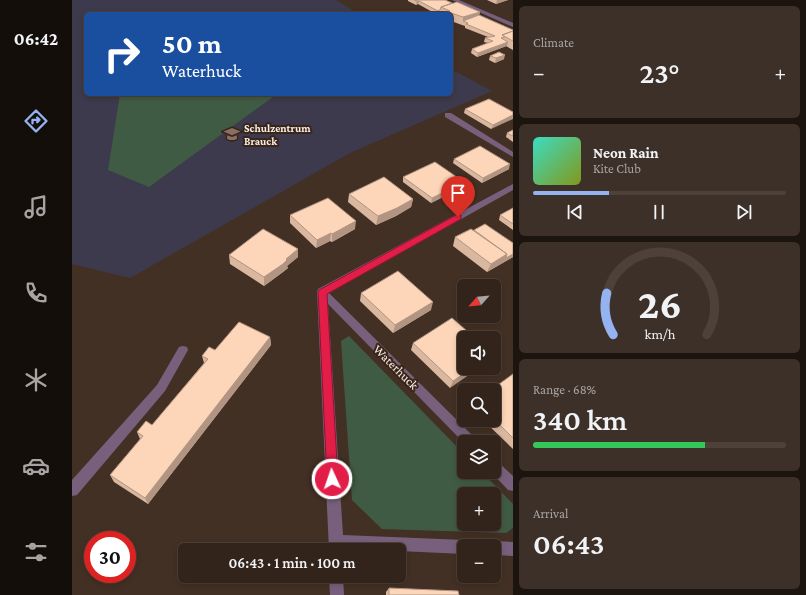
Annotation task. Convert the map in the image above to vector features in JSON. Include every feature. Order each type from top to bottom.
[{"type":"street","points":[[456,0],[513,25]]},
{"type":"street","points":[[448,115],[513,155]]},
{"type":"street","points":[[336,543],[322,292],[513,187]]},
{"type":"street","name":"Waterhuck","points":[[322,292],[464,435]]},
{"type":"street","points":[[72,490],[161,388],[183,350]]},
{"type":"street","points":[[501,473],[513,485]]},
{"type":"street","points":[[406,547],[457,547]]},
{"type":"street","points":[[501,548],[513,549]]},
{"type":"street","points":[[336,583],[337,595]]},
{"type":"shaded area","name":"Schulzentrum Brauck","points":[[72,0],[336,0],[356,12],[84,12],[84,96],[453,96],[453,70],[492,91],[350,153],[130,278],[72,264]]},
{"type":"green space","points":[[120,96],[274,96],[149,187],[108,170]]},
{"type":"green space","points":[[349,336],[457,447],[457,479],[489,479],[497,487],[457,487],[457,531],[501,531],[501,492],[513,504],[513,528],[506,533],[382,529],[352,500],[341,341]]},
{"type":"building","points":[[414,0],[445,0],[452,3],[441,7],[438,11]]},
{"type":"building","points":[[457,2],[480,12],[463,17],[453,14],[453,12],[448,12],[450,11],[441,7]]},
{"type":"building","points":[[479,15],[513,30],[502,35],[505,37],[501,38],[508,42],[478,53],[472,49],[493,41],[485,38],[495,36],[466,24],[468,23],[463,21]]},
{"type":"building","points":[[513,31],[513,41],[502,35]]},
{"type":"building","points":[[499,52],[505,55],[496,58],[490,56]]},
{"type":"building","points":[[489,99],[513,112],[513,115],[493,125],[465,109]]},
{"type":"building","points":[[513,130],[513,136],[507,133]]},
{"type":"building","points":[[480,146],[510,164],[483,178],[454,159]]},
{"type":"building","points":[[435,162],[464,182],[446,193],[444,192],[432,198],[403,177]]},
{"type":"building","points":[[384,177],[413,199],[378,216],[349,194]]},
{"type":"building","points":[[328,198],[356,221],[317,240],[290,215]]},
{"type":"building","points":[[513,208],[513,224],[500,215]]},
{"type":"building","points":[[485,224],[513,243],[513,254],[506,258],[507,254],[474,230]]},
{"type":"building","points":[[263,229],[298,249],[286,259],[287,260],[283,264],[264,277],[229,255]]},
{"type":"building","points":[[471,229],[507,254],[491,264],[455,237]]},
{"type":"building","points":[[398,271],[433,302],[395,325],[361,293]]},
{"type":"building","points":[[452,318],[467,331],[457,331],[457,375],[462,375],[453,381],[413,343]]},
{"type":"building","points":[[239,322],[270,337],[145,498],[110,475],[143,436],[137,432],[146,421],[152,425],[208,359],[202,356],[209,347],[215,350]]},
{"type":"building","points":[[513,374],[513,438],[501,426],[501,383]]},
{"type":"building","points":[[389,588],[458,591],[459,595],[389,595]]},
{"type":"place","name":"Schulzentrum Brauck","points":[[232,134]]},
{"type":"route","points":[[332,479],[322,292],[458,217]]}]
